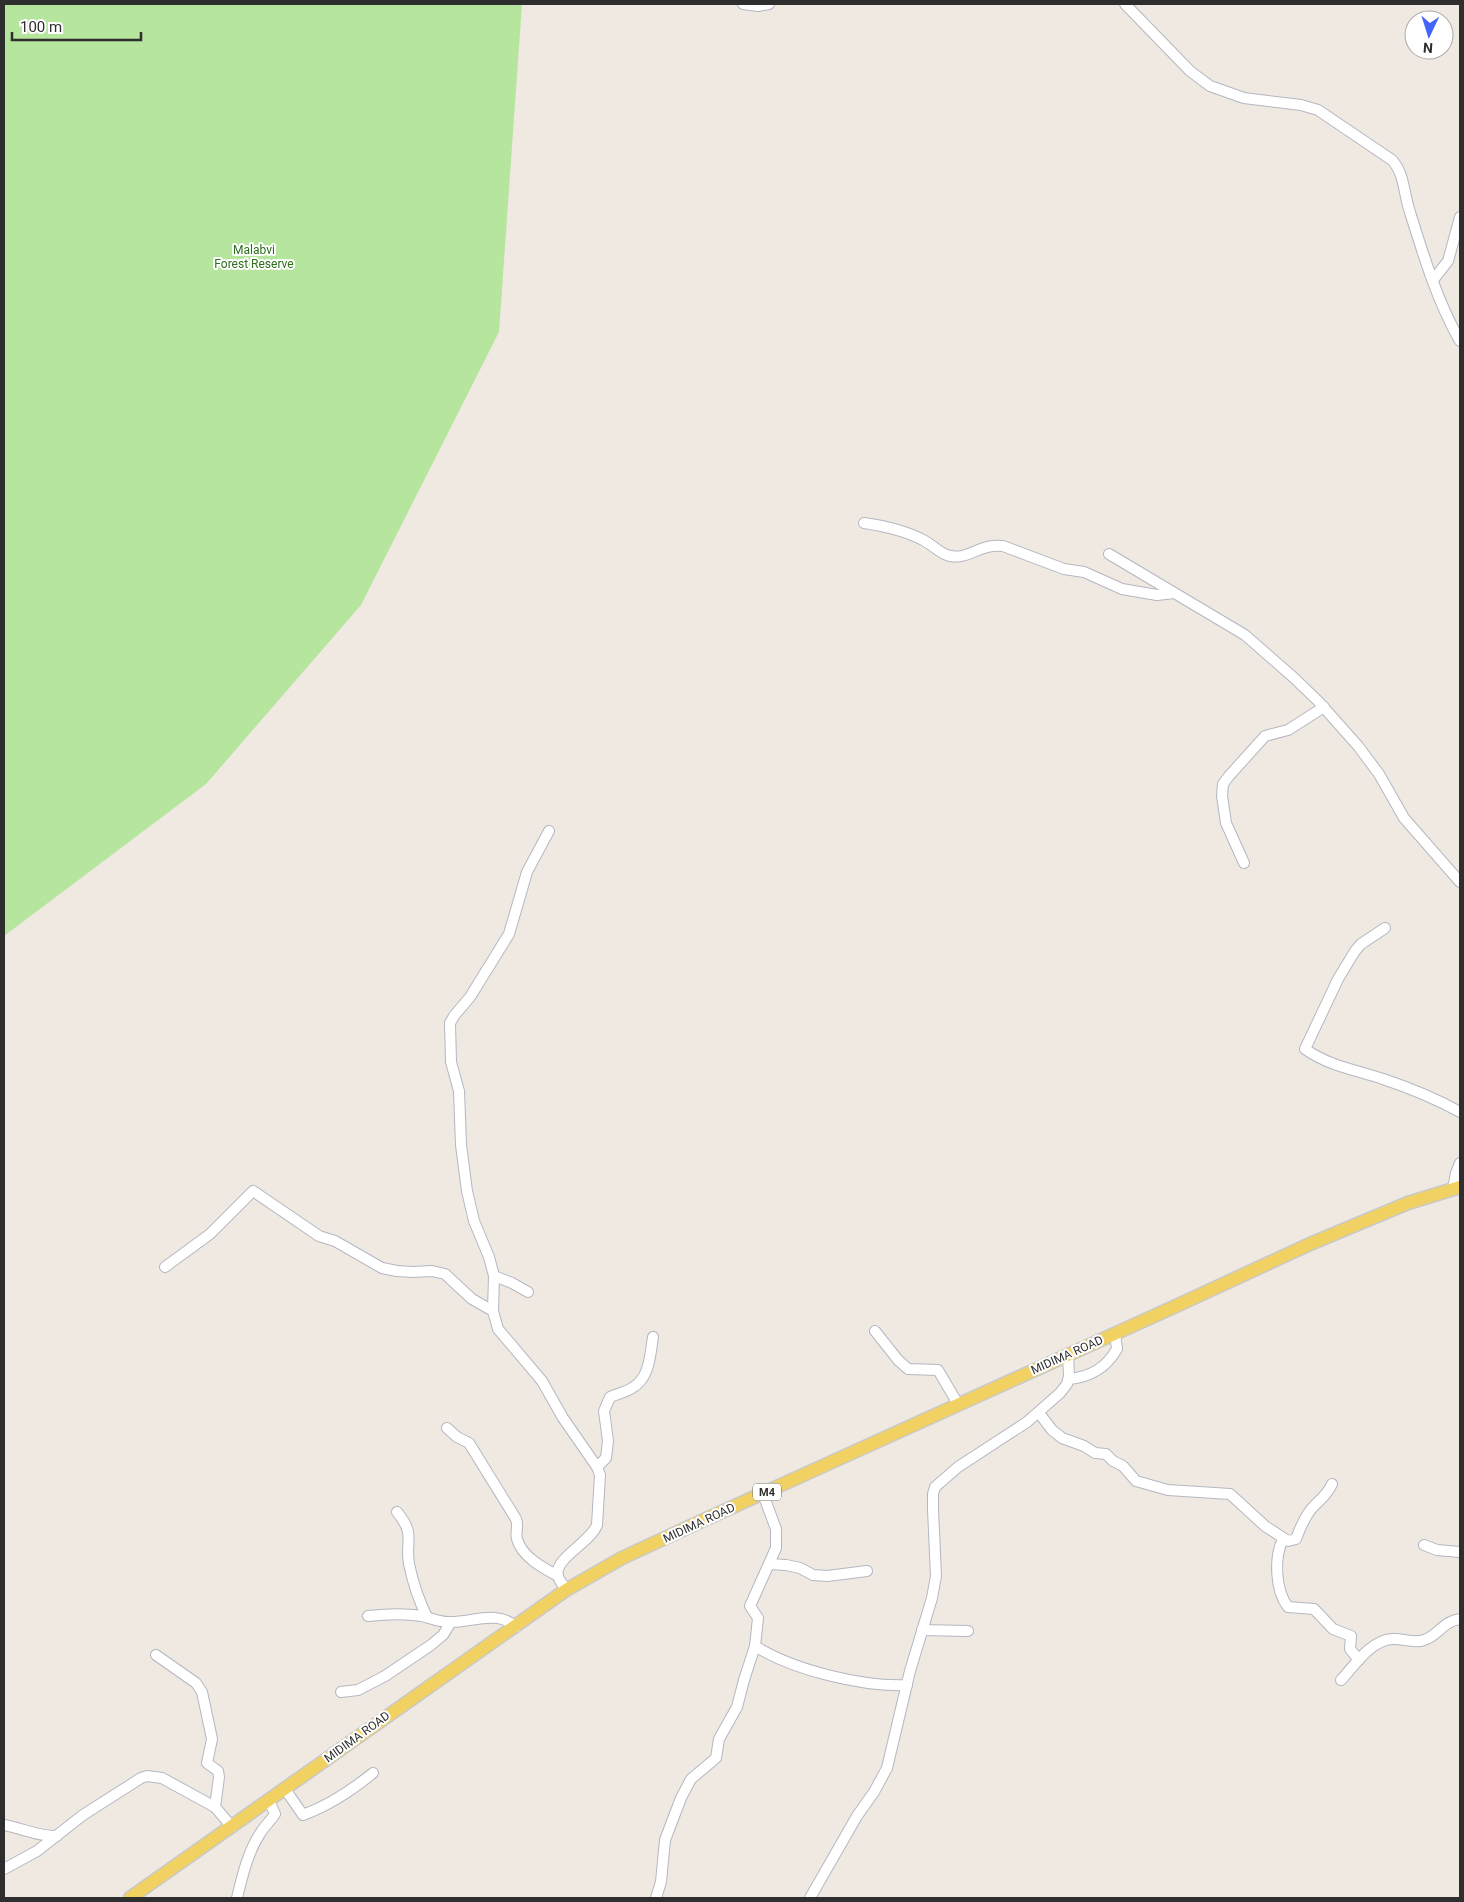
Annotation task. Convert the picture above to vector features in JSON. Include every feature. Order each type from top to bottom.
[{"type":"main road","name":"MIDIMA ROAD","points":[[130,1898],[232,1827],[375,1723],[516,1627],[566,1590],[639,1550],[1344,1229],[1408,1203],[1457,1188]]},
{"type":"street","points":[[743,4],[758,6],[769,4]]},
{"type":"street","points":[[1125,4],[1182,64],[1210,86],[1244,98],[1301,105],[1318,110],[1392,160],[1402,181],[1408,207],[1433,280],[1460,341]]},
{"type":"street","points":[[1433,280],[1448,261],[1460,217]]},
{"type":"street","points":[[864,523],[901,530],[926,541],[948,556],[962,556],[992,545],[1003,546],[1064,569],[1084,572],[1122,589],[1157,595],[1174,593]]},
{"type":"street","points":[[1109,554],[1216,616],[1252,640],[1293,676],[1324,707],[1358,746],[1374,767],[1404,818],[1460,882]]},
{"type":"street","points":[[1244,863],[1226,823],[1222,796],[1224,784],[1265,736],[1288,730],[1324,707]]},
{"type":"street","points":[[549,831],[526,877],[509,934],[479,984],[450,1023],[451,1062],[459,1090],[461,1146],[467,1191],[474,1221],[494,1276],[493,1311],[498,1329],[542,1381],[563,1418],[597,1467],[600,1475],[597,1525],[588,1540],[561,1562],[558,1568],[558,1576]]},
{"type":"street","points":[[1385,928],[1361,944],[1355,951],[1334,988],[1305,1049],[1341,1068],[1409,1088],[1434,1098],[1460,1112]]},
{"type":"street","points":[[1457,1188],[1456,1173],[1460,1163]]},
{"type":"street","points":[[166,1267],[210,1234],[253,1191],[319,1236],[335,1241],[382,1268],[413,1272],[432,1270],[445,1274],[472,1299],[493,1311]]},
{"type":"street","points":[[494,1276],[528,1292]]},
{"type":"street","points":[[875,1330],[898,1360],[908,1369],[938,1370],[958,1404]]},
{"type":"street","points":[[1068,1379],[1084,1377],[1107,1364],[1117,1349],[1115,1333]]},
{"type":"street","points":[[597,1467],[606,1458],[608,1440],[604,1412],[610,1396],[634,1388],[642,1380],[649,1367],[653,1337]]},
{"type":"street","points":[[810,1898],[887,1768],[907,1686],[932,1598],[936,1576],[932,1494],[935,1487],[958,1467],[1039,1413],[1060,1394],[1068,1379],[1068,1354]]},
{"type":"street","points":[[1039,1413],[1052,1430],[1062,1438],[1084,1446],[1095,1453],[1106,1454],[1112,1461],[1123,1466],[1136,1481],[1168,1490],[1230,1494],[1253,1516],[1282,1539],[1288,1541],[1296,1539],[1308,1514],[1327,1494],[1332,1484]]},
{"type":"street","points":[[447,1428],[457,1437],[469,1443],[478,1456],[518,1524],[517,1538],[524,1550],[533,1561],[558,1576],[566,1590]]},
{"type":"street","points":[[656,1898],[661,1882],[665,1840],[673,1818],[691,1779],[716,1758],[719,1739],[738,1707],[755,1646],[758,1618],[750,1606],[776,1548],[776,1529],[763,1494]]},
{"type":"street","points":[[397,1512],[408,1530],[410,1541],[408,1552],[411,1572],[421,1605],[427,1617]]},
{"type":"street","points":[[1282,1539],[1276,1568],[1280,1588],[1288,1607],[1314,1609],[1334,1629],[1351,1636],[1350,1649],[1359,1660]]},
{"type":"street","points":[[1424,1545],[1437,1550],[1460,1552]]},
{"type":"street","points":[[770,1564],[800,1568],[813,1575],[827,1576],[867,1571]]},
{"type":"street","points":[[368,1616],[394,1613],[451,1622],[490,1618],[509,1620],[516,1627]]},
{"type":"street","points":[[1341,1680],[1371,1648],[1386,1640],[1393,1638],[1416,1642],[1423,1641],[1453,1620],[1460,1619]]},
{"type":"street","points":[[341,1692],[358,1690],[385,1676],[431,1645],[451,1622]]},
{"type":"street","points":[[922,1630],[968,1630]]},
{"type":"street","points":[[755,1646],[785,1661],[828,1674],[884,1686],[907,1686]]},
{"type":"street","points":[[156,1654],[196,1683],[202,1692],[212,1740],[207,1763],[218,1772],[219,1777],[215,1807]]},
{"type":"street","points":[[285,1789],[303,1815],[336,1800],[357,1787],[373,1773]]},
{"type":"street","points":[[4,1869],[37,1851],[95,1807],[147,1776],[162,1778],[215,1807],[232,1827]]},
{"type":"street","points":[[237,1898],[242,1876],[261,1833],[275,1814],[269,1800]]},
{"type":"street","points":[[4,1826],[27,1830],[44,1836],[57,1836]]},
{"type":"green space","name":"Malabvi Forest Reserve","points":[[4,4],[522,4],[499,332],[361,605],[206,784],[4,936]]}]
